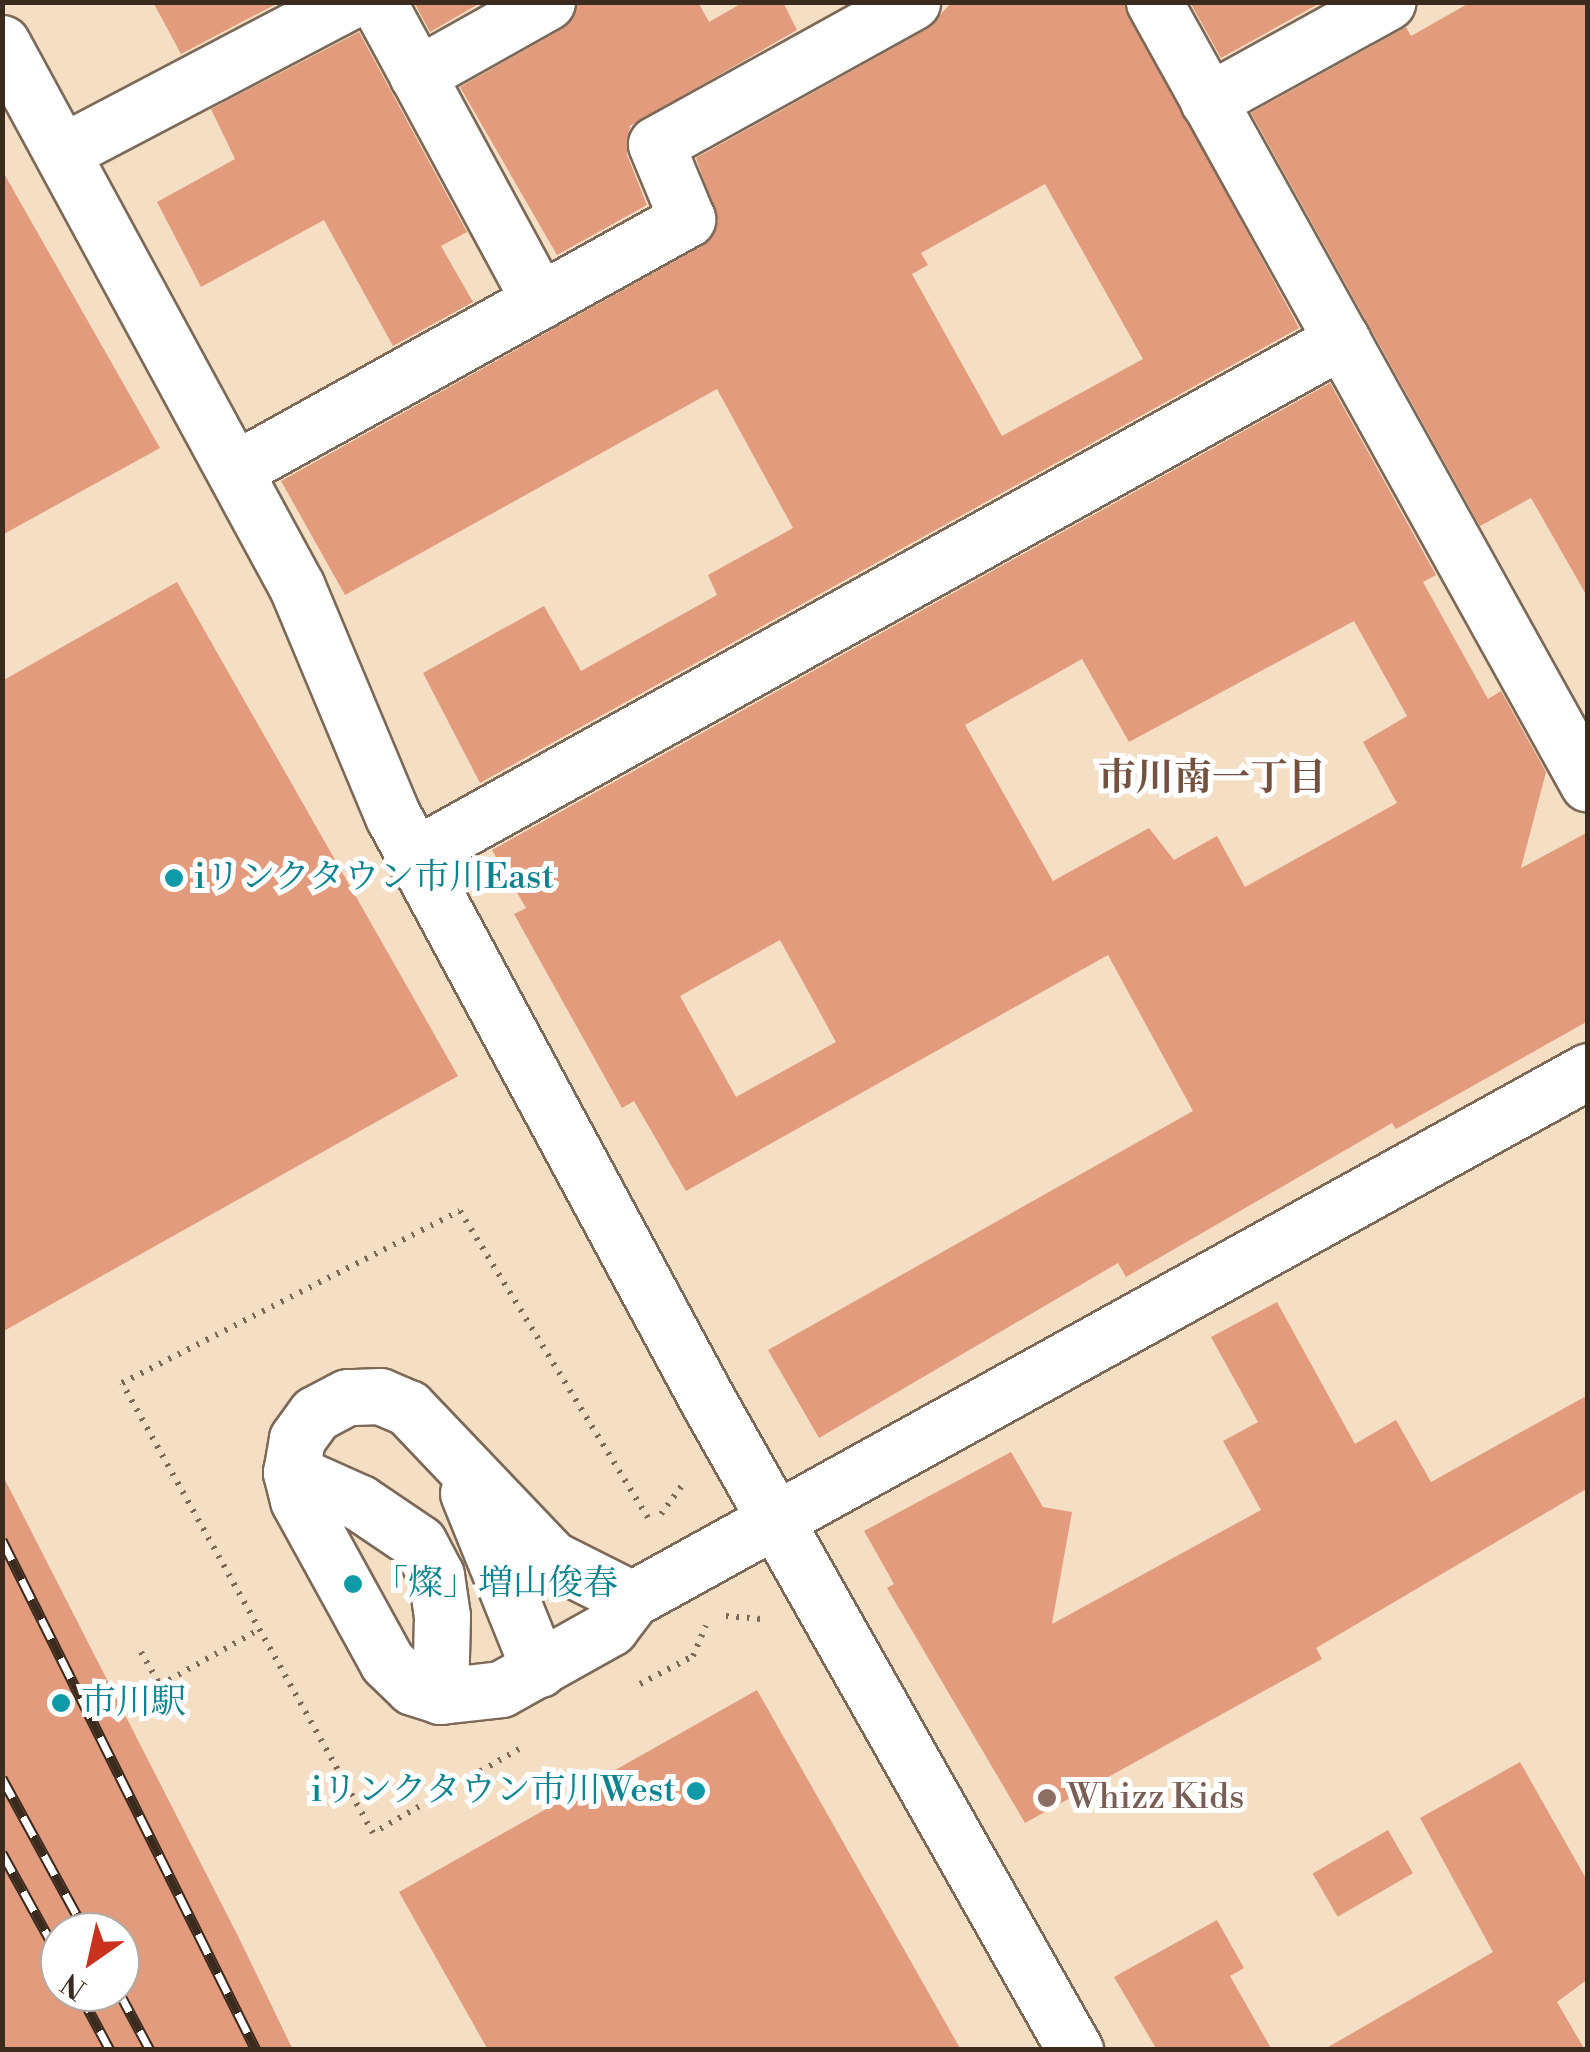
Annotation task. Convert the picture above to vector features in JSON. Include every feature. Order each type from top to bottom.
[{"type":"street","points":[[62,152],[348,2]]},
{"type":"street","points":[[378,2],[540,301]]},
{"type":"street","points":[[417,75],[548,2]]},
{"type":"street","points":[[236,468],[687,219],[656,144],[912,2]]},
{"type":"street","points":[[1154,2],[1588,784]]},
{"type":"street","points":[[1208,102],[1387,2]]},
{"type":"street","points":[[2,43],[236,468],[296,587],[414,856],[776,1520],[1075,2050]]},
{"type":"street","points":[[414,856],[1342,340]]},
{"type":"street","points":[[632,1599],[552,1559],[408,1408],[380,1396],[346,1397],[316,1414],[297,1439],[291,1472],[298,1500],[386,1662],[413,1687],[440,1696],[501,1689],[610,1628],[632,1599],[1588,1071]]},
{"type":"street","points":[[446,1446],[498,1554],[538,1668]]},
{"type":"street","points":[[291,1472],[360,1503],[418,1543],[436,1575],[442,1616],[440,1696]]},
{"type":"path","points":[[141,1652],[160,1685],[260,1628]]},
{"type":"building","points":[[153,2],[280,2],[181,54]]},
{"type":"building","points":[[414,2],[482,2],[430,32]]},
{"type":"building","points":[[578,2],[698,2],[709,22],[744,2],[783,2],[797,30],[630,126],[627,155],[647,205],[557,255],[460,87],[562,29]]},
{"type":"building","points":[[952,2],[1123,2],[1299,328],[480,783],[423,673],[544,606],[581,671],[717,595],[708,575],[793,528],[717,389],[345,595],[281,481],[702,246],[718,221],[696,158],[927,29]],"holes":[[[1045,184],[1143,359],[1002,436],[912,274],[928,265],[921,253]]]},
{"type":"building","points":[[1190,2],[1322,2],[1221,58]]},
{"type":"building","points":[[1471,2],[1588,2],[1588,598],[1531,498],[1480,526],[1251,113],[1406,27],[1411,36]]},
{"type":"building","points":[[359,32],[467,232],[441,246],[473,302],[393,346],[324,220],[201,287],[157,202],[235,159],[211,109]]},
{"type":"building","points":[[2,170],[160,448],[2,535]]},
{"type":"building","points":[[1330,383],[1436,575],[1423,582],[1488,699],[1501,691],[1546,772],[1521,868],[1588,832],[1588,1021],[1396,1129],[1392,1123],[1126,1277],[1118,1263],[819,1438],[768,1350],[1193,1111],[1108,955],[686,1191],[634,1101],[622,1108],[514,914],[526,908],[492,850]],"holes":[[[1354,621],[1407,716],[1363,742],[1397,803],[1245,887],[1217,836],[1174,860],[1149,828],[1053,881],[965,725],[1082,659],[1129,742]],[[780,940],[836,1042],[736,1097],[680,996]]]},
{"type":"building","name":"iリンクタウン市川East","points":[[177,582],[458,1076],[2,1332],[2,681]]},
{"type":"building","points":[[1277,1302],[1355,1444],[1396,1420],[1431,1482],[1588,1395],[1588,1488],[1316,1648],[1322,1659],[1025,1823],[887,1588],[894,1584],[864,1531],[1011,1452],[1043,1507],[1072,1512],[1052,1624],[1261,1510],[1223,1441],[1258,1422],[1211,1337]]},
{"type":"building","name":"市川駅","points":[[2,1474],[240,1940],[293,2050],[2,2050]]},
{"type":"building","name":"iリンクタウン市川West","points":[[757,1690],[961,2050],[488,2050],[399,1892]]},
{"type":"building","points":[[1520,1762],[1588,1882],[1588,1979],[1557,2002],[1585,2050],[1323,2050],[1493,1952],[1420,1818]]},
{"type":"building","points":[[1388,1830],[1413,1873],[1338,1917],[1313,1874]]},
{"type":"building","points":[[1217,1920],[1244,1968],[1230,1976],[1272,2050],[1157,2050],[1114,1977]]},
{"type":"railway","points":[[2,1540],[256,2050]]},
{"type":"railway","points":[[2,1778],[75,1912]]},
{"type":"railway","points":[[2,1853],[40,1922]]},
{"type":"railway","points":[[90,2012],[110,2050]]},
{"type":"railway","points":[[130,2012],[150,2050]]},
{"type":"place","name":"iリンクタウン市川East","points":[[174,878]]},
{"type":"place","name":"「燦」増山俊春","points":[[353,1584]]},
{"type":"place","name":"市川駅","points":[[61,1703]]},
{"type":"place","name":"iリンクタウン市川West","points":[[696,1791]]},
{"type":"place","name":"Whizz Kids","points":[[1047,1798]]},
{"type":"district","name":"市川南一丁目","points":[[1212,779]]}]
